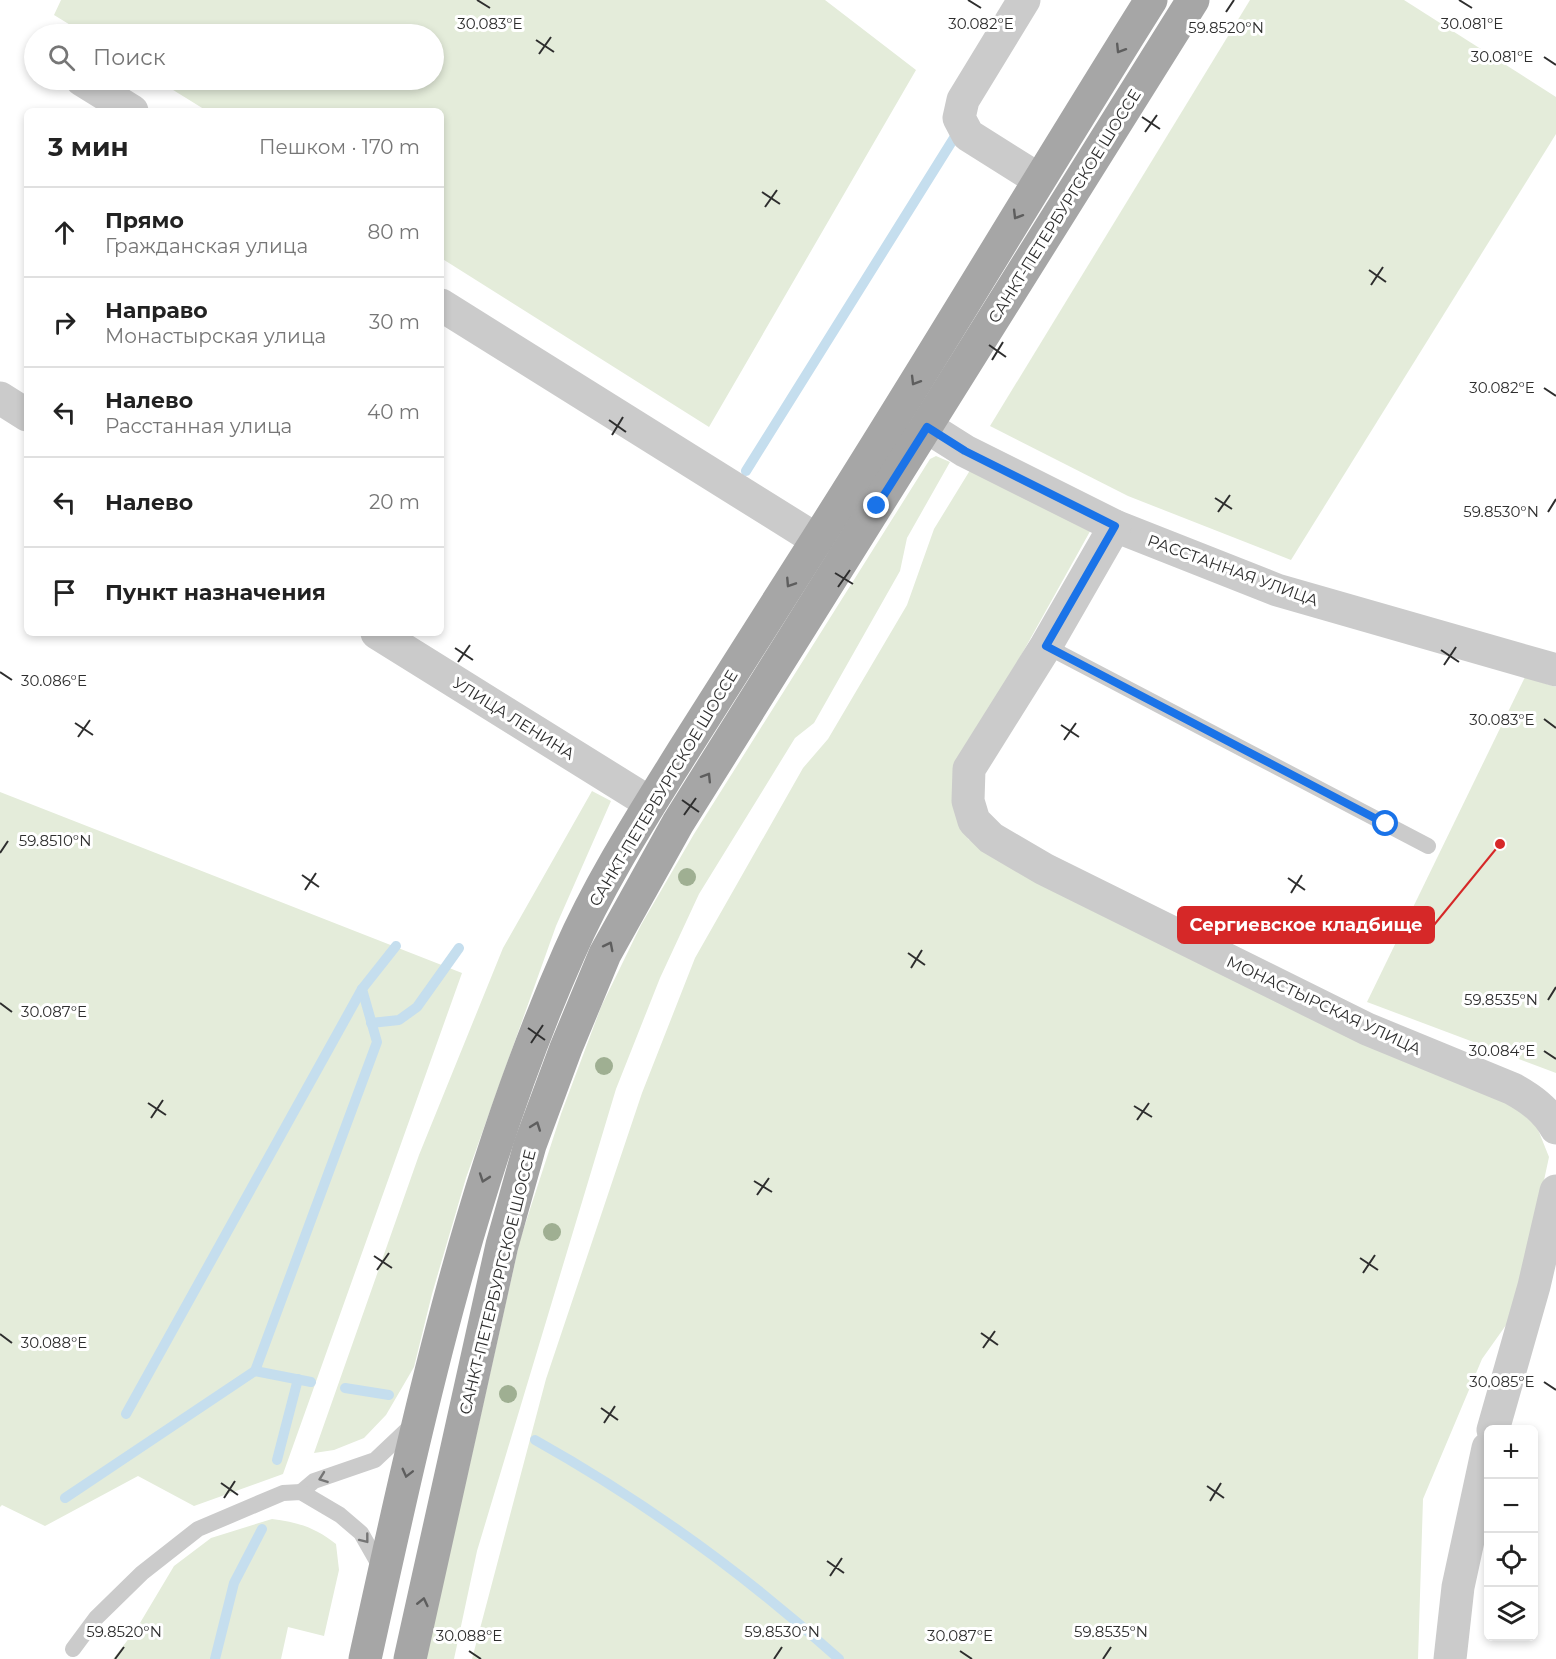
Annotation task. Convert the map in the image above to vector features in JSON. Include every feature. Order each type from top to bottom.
[{"type":"main road","name":"САНКТ-ПЕТЕРБУРГСКОЕ ШОССЕ","points":[[365,1659],[454,1275],[482,1183],[541,1019],[600,887],[650,803],[817,540],[1038,179],[1152,0]]},
{"type":"main road","name":"САНКТ-ПЕТЕРБУРГСКОЕ ШОССЕ","points":[[410,1659],[502,1245],[530,1145],[587,996],[615,934],[678,823],[1193,0]]},
{"type":"street","points":[[1024,0],[963,100],[958,118],[968,135],[1038,179]]},
{"type":"street","points":[[98,90],[127,108]]},
{"type":"street","points":[[444,307],[817,540]]},
{"type":"street","points":[[0,398],[24,413]]},
{"type":"street","name":"РАССТАННАЯ УЛИЦА","points":[[927,427],[965,451],[1115,526],[1277,590],[1556,670]]},
{"type":"street","name":"МОНАСТЫРСКАЯ УЛИЦА","points":[[1115,526],[1046,646],[969,770],[968,801],[974,820],[991,838],[1044,869],[1367,1029],[1513,1089],[1531,1099],[1550,1117],[1556,1128]]},
{"type":"street","name":"УЛИЦА ЛЕНИНА","points":[[382,636],[650,803]]},
{"type":"street","points":[[1494,1425],[1534,1286],[1556,1191]]},
{"type":"street","points":[[1449,1659],[1458,1587],[1484,1467]]},
{"type":"lane","points":[[1046,646],[1428,846]]},
{"type":"lane","points":[[302,1492],[314,1481],[375,1460],[394,1444],[421,1413]]},
{"type":"lane","points":[[73,1649],[96,1618],[142,1573],[198,1529],[283,1492],[302,1492],[340,1515],[361,1533],[384,1574]]},
{"type":"green space","points":[[61,0],[825,0],[916,70],[709,427],[444,260],[444,108],[202,108],[173,90],[444,90],[444,24],[69,24],[54,15]]},
{"type":"green space","points":[[1250,0],[1404,0],[1556,97],[1556,134],[1291,560],[1128,496],[990,426]]},
{"type":"green space","points":[[936,456],[950,462],[907,538],[900,571],[814,723],[795,738],[699,894],[660,978],[616,1089],[477,1551],[454,1659],[426,1659],[520,1240],[561,1114],[601,1007],[641,925],[694,834],[930,459]]},
{"type":"green space","points":[[972,467],[1093,526],[959,767],[956,789],[968,839],[1249,988],[1511,1103],[1537,1127],[1549,1157],[1516,1311],[1482,1359],[1423,1499],[1418,1659],[472,1659],[546,1379],[642,1093],[695,958],[803,768],[828,739],[907,605],[934,529]]},
{"type":"green space","points":[[1525,677],[1556,687],[1556,1073],[1367,1002]]},
{"type":"green space","points":[[592,791],[611,801],[556,926],[466,1178],[432,1294],[414,1367],[386,1415],[364,1438],[334,1450],[314,1453],[419,1155],[503,948]]},
{"type":"green space","points":[[0,792],[462,973],[283,1474],[194,1506],[138,1476],[45,1526],[2,1505],[0,1507]]},
{"type":"green space","points":[[272,1519],[306,1527],[336,1544],[339,1570],[324,1636],[288,1627],[281,1659],[113,1659],[137,1628],[174,1566],[211,1538]]},
{"type":"waterway","points":[[746,471],[954,138]]},
{"type":"waterway","points":[[126,1414],[362,989],[396,946]]},
{"type":"waterway","points":[[371,1023],[399,1020],[417,1007],[459,948]]},
{"type":"waterway","points":[[255,1371],[377,1042],[362,989]]},
{"type":"waterway","points":[[65,1498],[255,1371],[311,1382]]},
{"type":"waterway","points":[[277,1460],[298,1379]]},
{"type":"waterway","points":[[345,1388],[389,1395]]},
{"type":"waterway","points":[[535,1440],[576,1463],[693,1541],[768,1598],[839,1659]]},
{"type":"waterway","points":[[215,1659],[234,1583],[262,1529]]},
{"type":"place","name":"Сергиевское кладбище","points":[[1500,844]]},
{"type":"route","points":[[877,506],[927,427],[965,451],[1115,526],[1046,646],[1386,824]]}]
